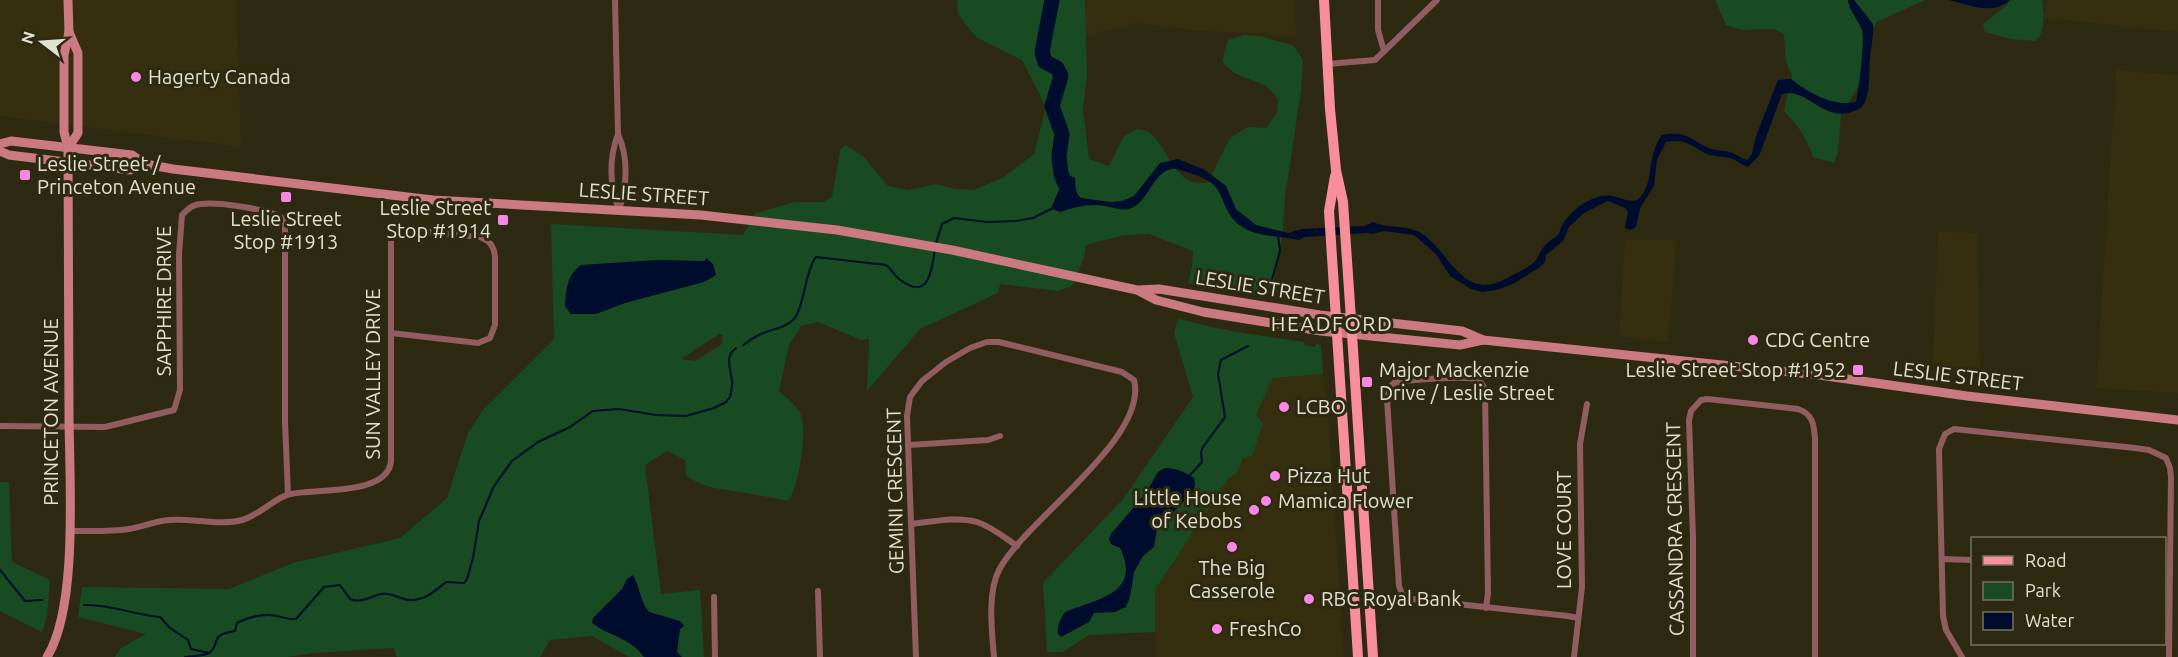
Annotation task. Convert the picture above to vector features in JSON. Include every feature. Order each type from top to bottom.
[{"type":"main road","points":[[68,0],[69,32],[78,53],[78,133],[68,148]]},
{"type":"main road","points":[[1324,0],[1335,170],[1342,202],[1351,318],[1373,657]]},
{"type":"main road","name":"LESLIE STREET","points":[[0,144],[11,141],[132,155],[145,164],[173,169],[433,200],[619,210],[761,221],[837,230],[952,250],[1137,290],[1159,290],[1335,316],[1462,331],[1483,339],[1838,378],[1944,393],[2178,420]]},
{"type":"main road","name":"PRINCETON AVENUE","points":[[47,657],[57,638],[62,618],[69,531],[68,148]]},
{"type":"main road","name":"LESLIE STREET","points":[[0,151],[9,155],[130,170],[145,164]]},
{"type":"main road","points":[[1335,170],[1329,211],[1358,657]]},
{"type":"main road","name":"LESLIE STREET","points":[[1137,290],[1156,300],[1203,312],[1337,333],[1460,345],[1483,339]]},
{"type":"main road","points":[[1352,570],[1367,569]]},
{"type":"street","points":[[615,0],[618,134],[612,149],[611,187],[619,210]]},
{"type":"street","points":[[1378,0],[1378,30],[1384,51]]},
{"type":"street","points":[[1327,64],[1375,60],[1437,0]]},
{"type":"street","points":[[618,134],[625,149],[626,188],[619,210]]},
{"type":"street","name":"SAPPHIRE DRIVE","points":[[69,425],[105,427],[174,410],[180,390],[179,254],[182,215],[191,206],[202,204],[266,211],[284,219],[285,227],[285,422],[288,494]]},
{"type":"street","name":"SUN VALLEY DRIVE","points":[[69,531],[113,531],[171,520],[221,522],[240,520],[255,515],[288,494],[358,487],[374,483],[386,476],[391,460],[390,247],[394,233],[406,230],[480,237],[489,242],[495,256],[495,325],[490,338],[478,343],[391,333]]},
{"type":"street","name":"GEMINI CRESCENT","points":[[916,657],[907,416],[910,397],[922,381],[954,357],[987,342],[999,342],[1122,372],[1134,380],[1137,391],[1125,422],[1106,454],[1017,546],[999,570],[993,594],[994,657]]},
{"type":"street","points":[[1486,608],[1488,593],[1488,453],[1483,385],[1479,380],[1467,378],[1394,383],[1388,392],[1387,399],[1400,590],[1407,598],[1412,599],[1486,608],[1578,618]]},
{"type":"street","name":"CASSANDRA CRESCENT","points":[[1693,657],[1689,420],[1691,411],[1701,400],[1715,399],[1798,409],[1806,411],[1812,420],[1815,439],[1815,657]]},
{"type":"street","name":"LOVE COURT","points":[[1574,657],[1582,587],[1580,444],[1587,404]]},
{"type":"street","points":[[0,426],[69,425]]},
{"type":"street","points":[[1962,657],[1946,630],[1943,616],[1939,448],[1945,434],[1954,429],[2135,447],[2158,453],[2166,458],[2171,477],[2167,580],[2169,657]]},
{"type":"street","points":[[909,445],[988,440],[1000,436]]},
{"type":"street","points":[[911,524],[962,520],[975,522],[990,528],[1017,546]]},
{"type":"street","points":[[1942,559],[1971,560]]},
{"type":"street","points":[[818,591],[820,657]]},
{"type":"street","points":[[714,597],[715,657]]},
{"type":"shaded area","points":[[0,0],[237,0],[241,147],[0,116]]},
{"type":"shaded area","points":[[1085,0],[1295,0],[1296,35],[1199,31],[1136,23],[1086,36]]},
{"type":"shaded area","points":[[2047,0],[2178,0],[2178,32],[2044,18]]},
{"type":"shaded area","points":[[2116,70],[2178,75],[2178,393],[2096,388]]},
{"type":"shaded area","points":[[1938,231],[1977,233],[1980,368],[1939,366],[1933,361]]},
{"type":"shaded area","points":[[1625,240],[1676,240],[1669,342],[1619,336]]},
{"type":"shaded area","points":[[1323,374],[1326,387],[1344,657],[1154,657],[1155,590],[1228,479],[1237,473],[1256,416],[1273,378]]},
{"type":"green space","points":[[957,0],[1085,0],[1087,75],[1083,110],[1089,159],[1109,166],[1124,136],[1137,129],[1144,130],[1157,140],[1181,174],[1197,183],[1208,182],[1230,138],[1248,127],[1266,128],[1277,112],[1278,99],[1266,86],[1234,73],[1222,62],[1228,40],[1244,35],[1260,36],[1294,46],[1303,60],[1301,91],[1285,197],[1283,231],[1272,291],[1254,295],[1188,283],[1193,251],[1149,234],[1125,235],[1086,245],[1084,257],[1073,285],[1058,291],[1000,284],[998,293],[920,329],[867,391],[869,339],[861,340],[818,322],[801,326],[789,345],[779,391],[799,411],[803,430],[799,471],[788,501],[701,484],[686,476],[685,460],[667,451],[645,465],[661,594],[700,590],[704,657],[629,657],[592,636],[550,640],[540,657],[397,657],[394,648],[313,653],[287,657],[115,657],[121,648],[146,634],[78,617],[82,587],[229,589],[293,563],[400,538],[447,498],[468,433],[483,410],[554,339],[551,224],[743,235],[756,213],[795,202],[823,202],[832,197],[840,150],[845,145],[863,156],[888,186],[909,190],[935,184],[955,189],[974,190],[1004,177],[1034,154],[1046,107],[1022,60],[976,37],[958,14]],"holes":[[[719,334],[723,335],[722,344],[695,361],[681,359]]]},
{"type":"green space","points":[[1715,0],[1925,0],[1877,22],[1871,32],[1863,80],[1841,114],[1838,152],[1834,163],[1813,157],[1802,132],[1784,111],[1792,76],[1786,62],[1784,34],[1774,29],[1741,30],[1726,25]]},
{"type":"green space","points":[[2010,0],[2042,0],[2043,27],[2036,41],[2011,39],[1985,32],[1983,24]]},
{"type":"green space","points":[[1178,319],[1231,331],[1304,342],[1304,345],[1315,347],[1316,344],[1321,345],[1323,374],[1273,378],[1256,415],[1263,423],[1252,456],[1243,458],[1237,473],[1228,479],[1155,590],[1155,632],[1089,635],[1063,652],[1047,652],[1043,583],[1124,498],[1193,397],[1174,333]]},
{"type":"green space","points":[[0,482],[9,482],[12,562],[50,580],[47,616],[42,632],[0,611]]},
{"type":"water","points":[[1848,0],[1854,0],[1873,24],[1868,89],[1862,107],[1849,113],[1838,114],[1801,96],[1792,93],[1782,94],[1759,156],[1748,167],[1730,158],[1707,154],[1684,142],[1666,142],[1657,160],[1654,186],[1640,208],[1636,227],[1631,230],[1625,228],[1628,212],[1625,208],[1608,201],[1584,213],[1569,227],[1563,241],[1546,255],[1545,262],[1540,267],[1513,284],[1497,290],[1482,292],[1471,289],[1450,276],[1436,254],[1414,235],[1384,231],[1372,234],[1304,237],[1299,240],[1247,230],[1233,219],[1212,183],[1178,169],[1164,172],[1140,202],[1128,209],[1094,205],[1060,212],[1052,206],[1066,174],[1075,178],[1076,193],[1081,198],[1111,202],[1122,201],[1134,196],[1160,163],[1178,159],[1205,170],[1226,186],[1236,209],[1256,225],[1288,233],[1302,229],[1365,226],[1373,222],[1409,228],[1421,233],[1432,242],[1459,273],[1469,280],[1480,284],[1493,284],[1534,263],[1544,246],[1558,235],[1568,217],[1586,202],[1605,196],[1638,200],[1647,184],[1653,153],[1662,135],[1683,135],[1711,149],[1730,152],[1747,160],[1752,154],[1756,136],[1778,80],[1791,79],[1813,94],[1830,101],[1856,102],[1863,36]]},
{"type":"water","points":[[1949,0],[2010,0],[1996,7],[1981,8]]},
{"type":"water","points":[[706,258],[713,264],[716,275],[704,282],[625,303],[596,314],[571,314],[565,306],[570,278],[581,265],[656,260],[705,261]]},
{"type":"water","points":[[1165,468],[1180,471],[1194,478],[1193,492],[1157,529],[1154,547],[1143,556],[1134,572],[1126,607],[1115,612],[1094,613],[1089,622],[1061,637],[1058,634],[1058,628],[1065,612],[1114,592],[1121,584],[1125,575],[1125,563],[1120,548],[1111,544],[1109,539],[1146,493],[1158,472]]},
{"type":"water","points":[[633,575],[649,612],[680,621],[684,626],[680,629],[677,652],[682,657],[644,657],[626,641],[592,623],[593,618]]},
{"type":"waterway","points":[[1052,0],[1042,52],[1045,62],[1057,68],[1061,76],[1052,106],[1062,134],[1059,156],[1061,174],[1071,198]]},
{"type":"waterway","points":[[936,243],[942,224],[954,218],[987,222],[1016,221],[1033,218],[1055,207]]},
{"type":"waterway","points":[[1269,283],[1280,251],[1278,235]]},
{"type":"waterway","points":[[743,345],[794,319],[800,307],[809,271],[816,257],[886,265],[899,279],[917,287],[923,286],[930,275],[935,249]]},
{"type":"waterway","points":[[1190,475],[1202,462],[1203,447],[1225,417],[1218,374],[1221,360],[1248,346]]},
{"type":"waterway","points":[[185,657],[209,653],[213,650],[218,637],[235,631],[237,623],[248,618],[269,615],[296,619],[324,587],[340,585],[350,599],[354,600],[384,594],[416,600],[427,596],[446,582],[464,583],[473,558],[479,521],[494,486],[512,461],[538,442],[570,427],[593,411],[619,409],[656,415],[686,416],[726,402],[730,397],[732,385],[729,359],[736,348]]},
{"type":"waterway","points":[[0,570],[25,601],[42,600]]},
{"type":"waterway","points":[[84,605],[104,606],[160,617],[170,628],[188,640],[191,649],[209,653]]},
{"type":"place","name":"Hagerty Canada","points":[[136,77]]},
{"type":"place","name":"Leslie Street / Princeton Avenue","points":[[25,175]]},
{"type":"place","name":"Leslie Street Stop #1913","points":[[286,197]]},
{"type":"place","name":"Leslie Street Stop #1914","points":[[503,220]]},
{"type":"place","name":"CDG Centre","points":[[1753,340]]},
{"type":"place","name":"Leslie Street Stop #1952","points":[[1858,370]]},
{"type":"place","name":"Major Mackenzie Drive / Leslie Street","points":[[1367,382]]},
{"type":"place","name":"LCBO","points":[[1284,407]]},
{"type":"place","name":"Pizza Hut","points":[[1275,476]]},
{"type":"place","name":"Mamica Flower","points":[[1266,501]]},
{"type":"place","name":"Little House of Kebobs","points":[[1254,510]]},
{"type":"place","name":"The Big Casserole","points":[[1232,547]]},
{"type":"place","name":"RBC Royal Bank","points":[[1309,599]]},
{"type":"place","name":"FreshCo","points":[[1217,629]]},
{"type":"district","name":"HEADFORD","points":[[1332,324]]}]
